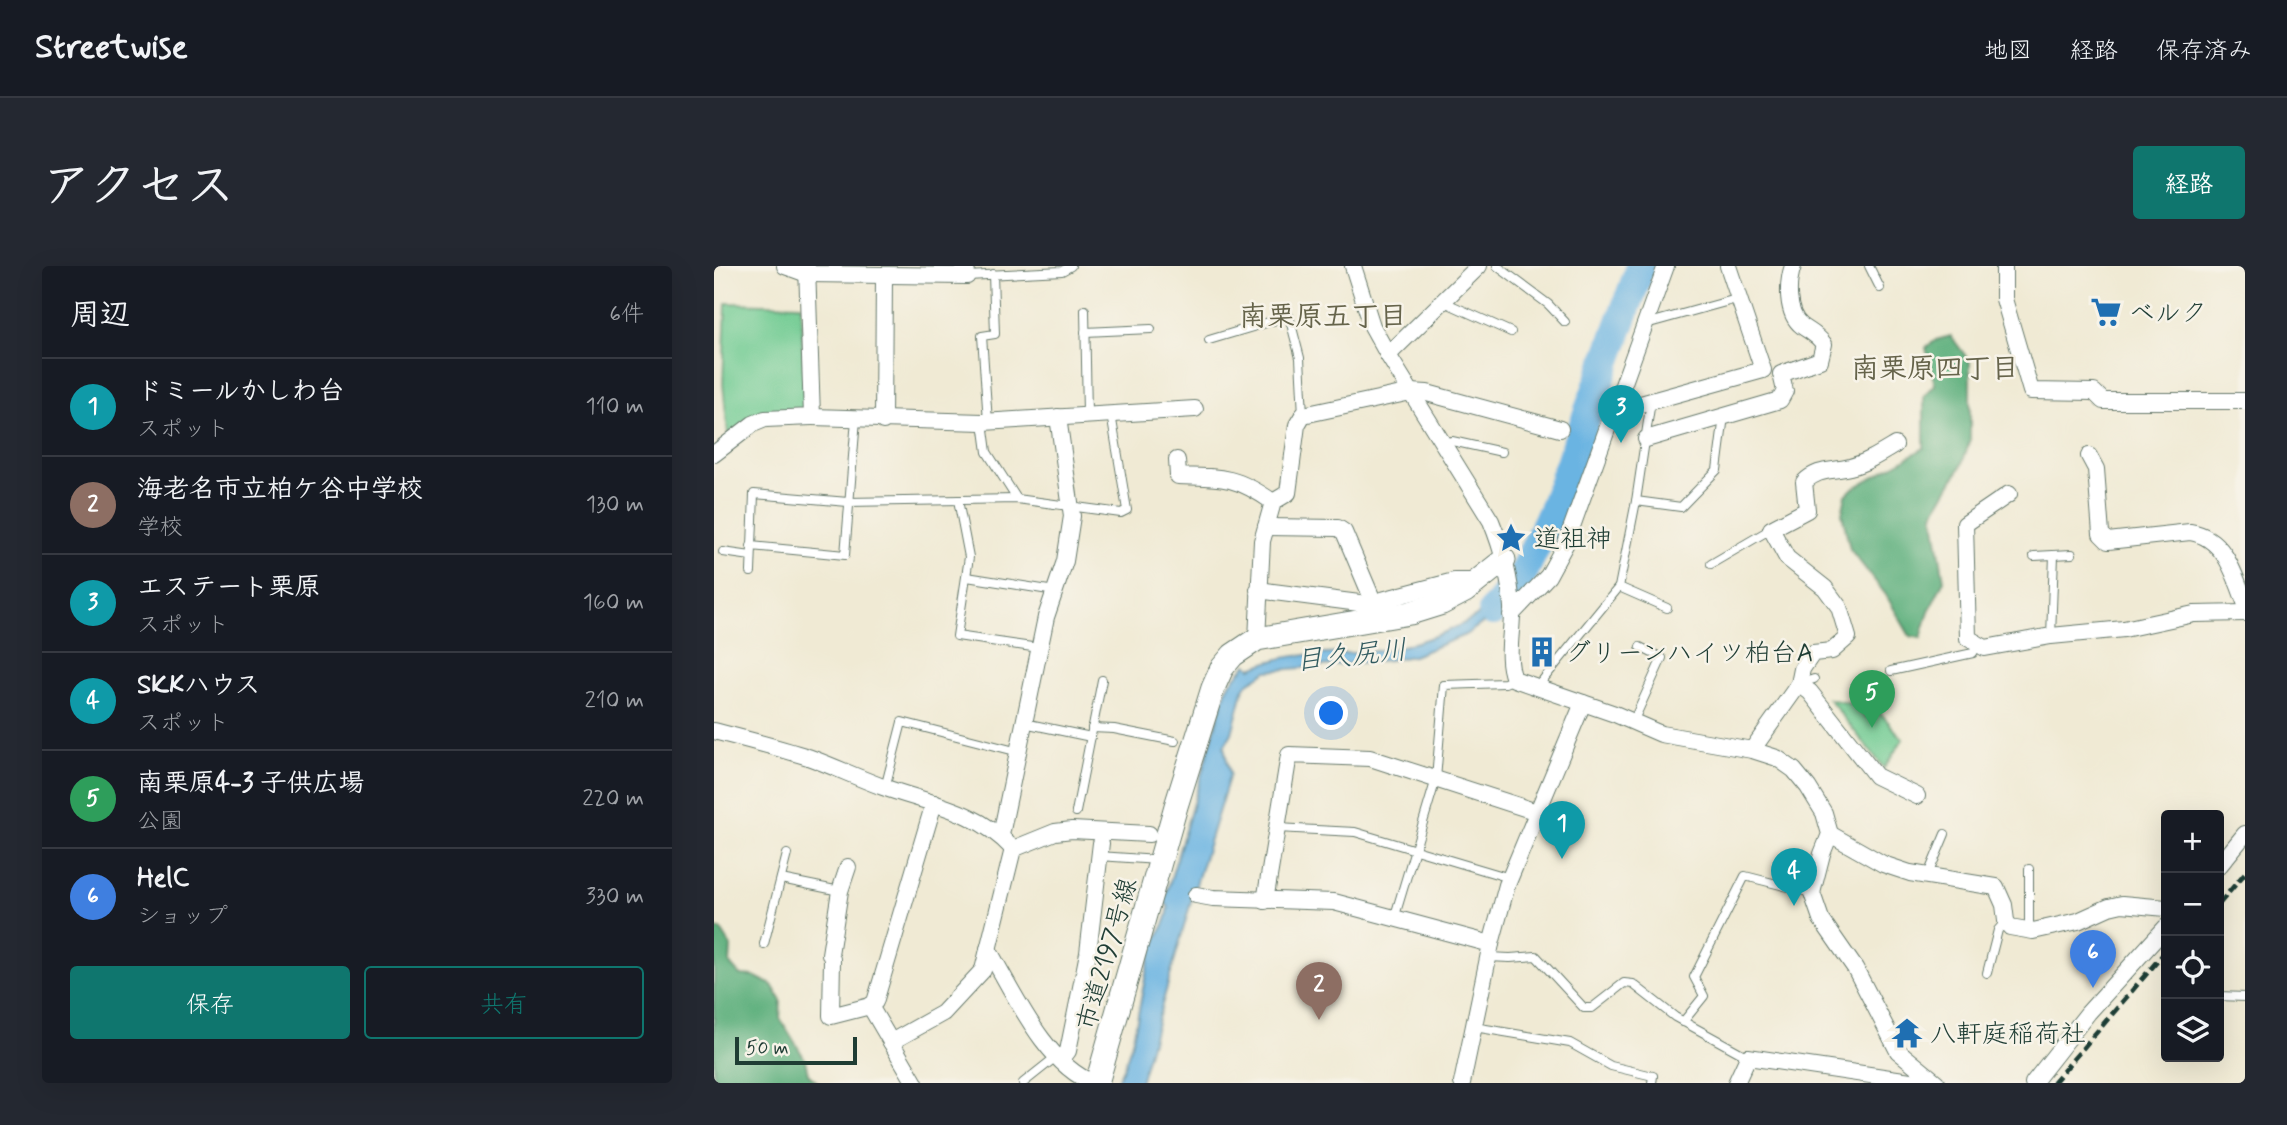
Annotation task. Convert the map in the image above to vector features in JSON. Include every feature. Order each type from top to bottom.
[{"type":"street","points":[[785,266],[807,270],[967,271]]},
{"type":"street","points":[[1353,266],[1372,326],[1492,521],[1505,563],[1511,612],[1510,668],[1514,679],[1661,734],[1752,750],[1777,758],[1794,770],[1824,813],[1830,834],[1812,893],[1821,919],[1855,968],[1898,1051],[1937,1083]]},
{"type":"street","points":[[1388,355],[1479,266]]},
{"type":"street","points":[[1511,612],[1548,576],[1566,543],[1666,266]]},
{"type":"street","points":[[1612,412],[1763,370],[1728,266]]},
{"type":"street","points":[[1646,439],[1780,401],[1784,391],[1781,374],[1820,360],[1824,344],[1814,331],[1802,326],[1792,315],[1789,278],[1793,266]]},
{"type":"street","points":[[2004,266],[2004,299],[2031,391],[2094,392],[2103,401],[2245,401]]},
{"type":"street","points":[[807,270],[812,417]]},
{"type":"street","points":[[883,421],[889,272]]},
{"type":"street","points":[[1505,563],[1465,592],[1410,613],[1257,639],[1262,541],[1273,502],[1288,493],[1297,425],[1303,415],[1411,392],[1427,393],[1560,429]]},
{"type":"street","points":[[714,454],[753,424],[773,418],[985,422],[1195,409]]},
{"type":"street","points":[[1001,835],[1039,648],[1065,561],[1072,516],[1058,416]]},
{"type":"street","points":[[1895,445],[1860,464],[1814,472],[1804,482],[1807,510],[1771,529],[1787,558],[1825,588],[1839,607],[1848,637],[1832,651],[1813,653],[1802,669],[1810,692],[1877,776],[1917,796]]},
{"type":"street","points":[[2089,456],[2096,469],[2101,534],[2108,541],[2190,532],[2202,534],[2211,539],[2237,566],[2245,602]]},
{"type":"street","points":[[1177,460],[1178,476],[1220,477],[1237,481],[1273,502]]},
{"type":"street","points":[[2009,494],[1965,524],[1968,638],[1978,645],[1985,648],[2051,636],[2124,629],[2194,614],[2245,613]]},
{"type":"street","points":[[1266,527],[1338,528],[1345,532],[1374,603]]},
{"type":"street","points":[[1258,590],[1374,603],[1454,581],[1478,581]]},
{"type":"street","name":"市道2197号線","points":[[1096,1083],[1159,844],[1213,688],[1222,668],[1233,655],[1257,639]]},
{"type":"street","points":[[1752,750],[1807,681]]},
{"type":"street","points":[[1462,1083],[1490,951],[1510,878],[1583,703]]},
{"type":"street","points":[[714,731],[810,758],[885,788],[978,819],[1001,835],[1013,849]]},
{"type":"street","points":[[1265,901],[1289,755],[1370,758],[1537,812]]},
{"type":"street","points":[[848,867],[840,891],[830,954],[831,1016],[870,1006],[875,1002],[934,803]]},
{"type":"street","points":[[1013,849],[1055,832],[1072,830],[1159,844]]},
{"type":"street","points":[[1830,834],[1883,864],[1927,877],[1996,887],[2010,927],[2029,930],[2078,921],[2122,904],[2161,908]]},
{"type":"street","points":[[2224,860],[2245,834]]},
{"type":"street","points":[[891,1042],[943,1013],[983,971],[1013,849]]},
{"type":"street","points":[[1059,1058],[1069,1052],[1088,953],[1100,850]]},
{"type":"street","points":[[1196,895],[1265,901],[1334,902],[1490,951]]},
{"type":"street","points":[[2033,1083],[2088,1013],[2161,933]]},
{"type":"street","points":[[988,949],[1046,1047],[1084,1079],[1096,1083]]},
{"type":"street","points":[[870,1006],[915,1083]]},
{"type":"street","points":[[1736,1083],[1748,1057],[1924,1083]]},
{"type":"lane","points":[[967,271],[993,274],[1062,271],[1071,266]]},
{"type":"lane","points":[[1497,266],[1548,304],[1565,322]]},
{"type":"lane","points":[[1869,266],[1880,288]]},
{"type":"lane","points":[[993,274],[995,334],[982,336],[987,452],[1017,499]]},
{"type":"lane","points":[[1653,322],[1740,298]]},
{"type":"lane","points":[[1442,301],[1511,332]]},
{"type":"lane","points":[[1085,310],[1087,414]]},
{"type":"lane","points":[[1209,340],[1289,316],[1300,358],[1303,415]]},
{"type":"lane","points":[[1085,332],[1151,329]]},
{"type":"lane","points":[[1537,687],[1619,587],[1636,501],[1651,401]]},
{"type":"lane","points":[[751,572],[754,494],[848,502],[1017,499],[1121,513],[1127,510],[1111,413]]},
{"type":"lane","points":[[1636,501],[1681,507],[1717,470],[1724,416]]},
{"type":"lane","points":[[751,546],[845,555],[856,419]]},
{"type":"lane","points":[[1443,443],[1452,441],[1502,453]]},
{"type":"lane","points":[[958,500],[969,557],[957,636],[1039,648]]},
{"type":"lane","points":[[1711,564],[1771,529]]},
{"type":"lane","points":[[723,552],[751,556]]},
{"type":"lane","points":[[2034,556],[2072,554]]},
{"type":"lane","points":[[2051,636],[2054,555]]},
{"type":"lane","points":[[967,577],[1055,591]]},
{"type":"lane","points":[[1619,587],[1667,608]]},
{"type":"lane","points":[[1891,671],[1973,653],[1978,645]]},
{"type":"lane","points":[[1633,722],[1662,658],[1640,647]]},
{"type":"lane","points":[[1394,919],[1436,779],[1444,685],[1505,683],[1514,679]]},
{"type":"lane","points":[[1076,812],[1102,680]]},
{"type":"lane","points":[[885,788],[902,722],[1019,752]]},
{"type":"lane","points":[[1024,723],[1091,733],[1114,729],[1175,741]]},
{"type":"lane","points":[[1277,828],[1355,832],[1510,878]]},
{"type":"lane","points":[[1927,877],[1945,834]]},
{"type":"lane","points":[[1100,850],[1159,844]]},
{"type":"lane","points":[[764,944],[787,853]]},
{"type":"lane","points":[[2029,869],[2029,930]]},
{"type":"lane","points":[[1684,1022],[1704,996],[1694,977],[1745,876],[1812,893]]},
{"type":"lane","points":[[781,878],[840,891]]},
{"type":"lane","points":[[1987,973],[1997,930],[2006,921]]},
{"type":"lane","points":[[1490,951],[1510,958],[1536,956],[1584,1009],[1592,1009],[1624,983],[1633,984],[1684,1022],[1748,1057]]},
{"type":"lane","points":[[2224,996],[2245,997]]},
{"type":"lane","points":[[1474,1027],[1570,1043],[1611,1066],[1653,1076],[1652,1083]]},
{"type":"lane","points":[[1023,1083],[1059,1058]]},
{"type":"green space","points":[[726,303],[801,305],[805,409],[728,434],[723,384]]},
{"type":"green space","points":[[1951,336],[1970,362],[1970,441],[1961,466],[1933,514],[1944,580],[1929,611],[1921,638],[1910,636],[1886,595],[1850,549],[1842,513],[1846,495],[1852,489],[1924,448],[1924,396],[1935,385],[1926,348],[1936,340]]},
{"type":"green space","points":[[1829,699],[1852,704],[1866,717],[1876,708],[1903,739],[1884,768]]},
{"type":"green space","points":[[714,928],[721,930],[731,946],[730,964],[740,975],[754,976],[772,985],[781,1000],[780,1018],[805,1059],[808,1074],[818,1083],[714,1083]]},
{"type":"water","points":[[1516,572],[1519,594],[1503,609],[1465,635],[1413,656],[1267,671],[1248,683],[1243,691],[1232,733],[1224,747],[1230,774],[1140,1083],[1115,1083],[1123,1069],[1134,1035],[1153,946],[1167,916],[1168,906],[1164,902],[1226,691],[1231,682],[1247,664],[1251,668],[1295,656],[1383,650],[1435,636],[1483,612],[1498,599]]},
{"type":"waterway","name":"目久尻川","points":[[1493,611],[1522,575],[1553,510],[1641,266]]},
{"type":"railway","points":[[2224,898],[2245,873]]},
{"type":"railway","points":[[2053,1083],[2161,957]]},
{"type":"place","name":"ベルク","points":[[2106,312]]},
{"type":"place","name":"エステート栗原","points":[[1621,443]]},
{"type":"place","name":"道祖神","points":[[1511,538]]},
{"type":"place","name":"グリーンハイツ柏台A","points":[[1542,652]]},
{"type":"place","name":"南栗原4-3 子供広場","points":[[1872,728]]},
{"type":"place","name":"ドミールかしわ台","points":[[1562,859]]},
{"type":"place","name":"SKKハウス","points":[[1794,906]]},
{"type":"place","name":"HelC","points":[[2093,988]]},
{"type":"place","name":"海老名市立柏ケ谷中学校","points":[[1319,1020]]},
{"type":"place","name":"八軒庭稲荷社","points":[[1907,1033]]},
{"type":"district","name":"南栗原五丁目","points":[[1323,315]]},
{"type":"district","name":"南栗原四丁目","points":[[1935,367]]}]
